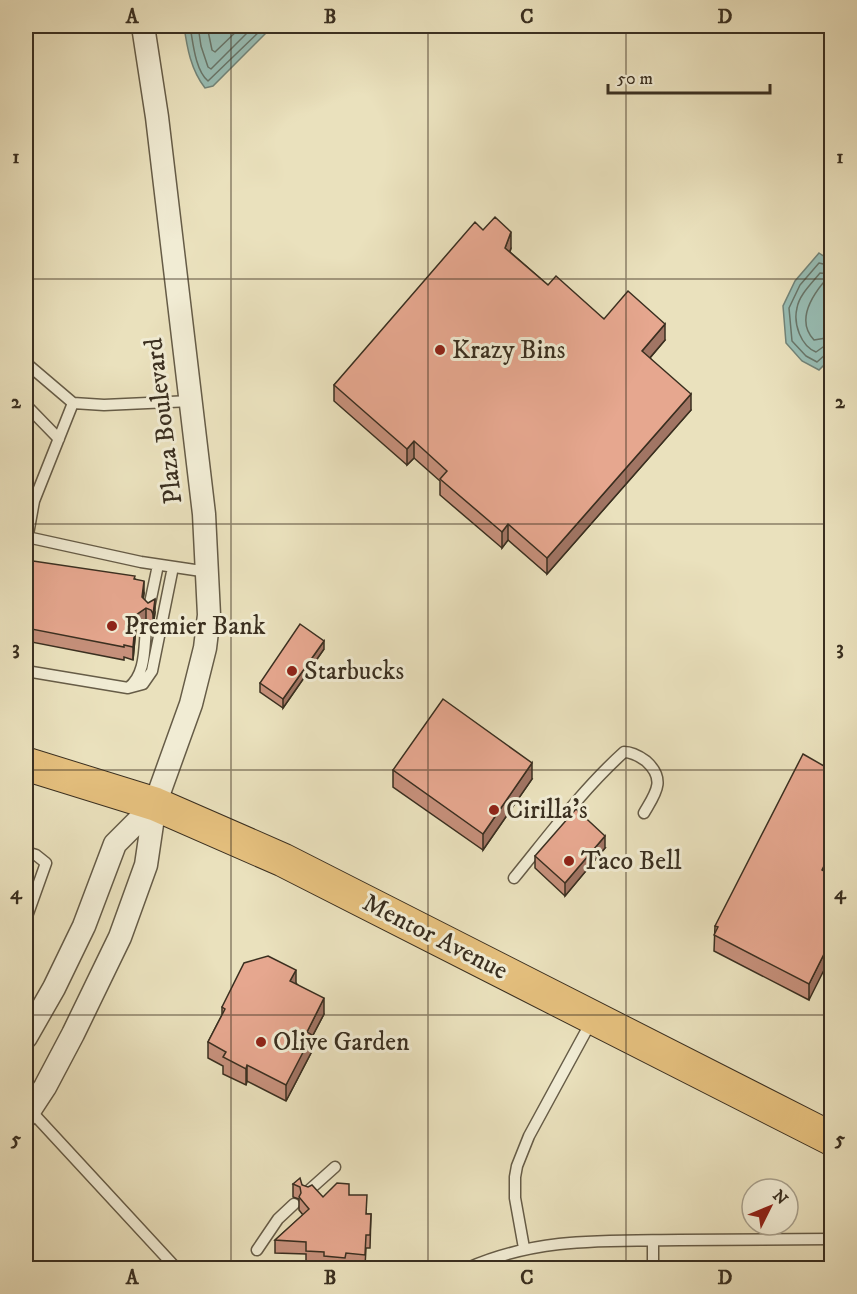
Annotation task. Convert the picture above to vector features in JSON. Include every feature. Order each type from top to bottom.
[{"type":"main road","name":"Mentor Avenue","points":[[26,764],[155,804],[283,860],[831,1139]]},
{"type":"street","name":"Plaza Boulevard","points":[[28,1113],[45,1087],[73,1034],[120,938],[146,865],[155,804],[191,704],[205,648],[209,615],[204,514],[157,117],[143,26]]},
{"type":"street","name":"Plaza Boulevard","points":[[26,1037],[54,988],[84,926],[115,844],[155,804]]},
{"type":"lane","points":[[26,363],[73,404],[191,401]]},
{"type":"lane","points":[[73,404],[34,501],[26,541],[208,572]]},
{"type":"lane","points":[[26,405],[60,439]]},
{"type":"lane","points":[[150,608],[158,565]]},
{"type":"lane","points":[[26,671],[128,688],[143,684],[152,671],[173,567]]},
{"type":"lane","points":[[128,688],[136,682],[141,672],[146,628]]},
{"type":"lane","points":[[514,878],[587,791],[624,752],[630,752],[644,760],[658,776],[657,789],[644,813]]},
{"type":"lane","points":[[26,852],[36,855],[46,863],[26,919]]},
{"type":"lane","points":[[524,1248],[515,1198],[517,1166],[529,1136],[593,1017]]},
{"type":"lane","points":[[28,1113],[176,1269]]},
{"type":"lane","points":[[307,1192],[335,1167]]},
{"type":"lane","points":[[257,1250],[278,1219],[294,1204]]},
{"type":"lane","points":[[468,1269],[491,1258],[524,1248],[583,1242],[831,1239]]},
{"type":"lane","points":[[653,1241],[653,1269]]},
{"type":"water","points":[[184,26],[273,26],[213,86],[205,88],[193,66]]},
{"type":"water","points":[[819,253],[831,261],[832,357],[819,370],[802,361],[786,343],[783,306],[795,281]]},
{"type":"building","points":[[495,217],[511,232],[505,248],[548,285],[556,276],[604,319],[628,291],[665,324],[642,351],[691,394],[547,558],[508,524],[502,532],[440,479],[447,471],[414,441],[407,449],[334,385],[475,222],[483,230]]},
{"type":"building","points":[[33,561],[135,576],[134,579],[144,581],[142,597],[148,603],[155,599],[153,614],[146,608],[136,615],[133,647],[26,628]]},
{"type":"building","name":"Starbucks","points":[[300,624],[324,641],[283,699],[260,683]]},
{"type":"building","points":[[443,699],[532,763],[483,834],[393,770]]},
{"type":"building","points":[[803,754],[831,770],[831,852],[822,870],[831,875],[831,940],[809,984],[714,935],[718,927],[715,926]]},
{"type":"building","points":[[576,809],[605,836],[565,883],[535,856]]},
{"type":"building","name":"Olive Garden","points":[[268,956],[296,970],[290,981],[324,998],[307,1032],[312,1035],[286,1085],[247,1065],[246,1069],[223,1057],[226,1052],[208,1042],[244,963]]},
{"type":"building","points":[[300,1178],[302,1185],[308,1187],[312,1185],[323,1197],[337,1183],[349,1184],[349,1195],[367,1195],[366,1214],[371,1214],[370,1235],[366,1235],[365,1255],[346,1253],[345,1258],[324,1256],[324,1252],[306,1251],[306,1242],[275,1240],[309,1209],[299,1197],[300,1187],[293,1184]]},
{"type":"place","name":"Krazy Bins","points":[[440,350]]},
{"type":"place","name":"Premier Bank","points":[[112,626]]},
{"type":"place","name":"Starbucks","points":[[292,671]]},
{"type":"place","name":"Cirilla's","points":[[494,810]]},
{"type":"place","name":"Taco Bell","points":[[569,861]]},
{"type":"place","name":"Olive Garden","points":[[261,1042]]}]
